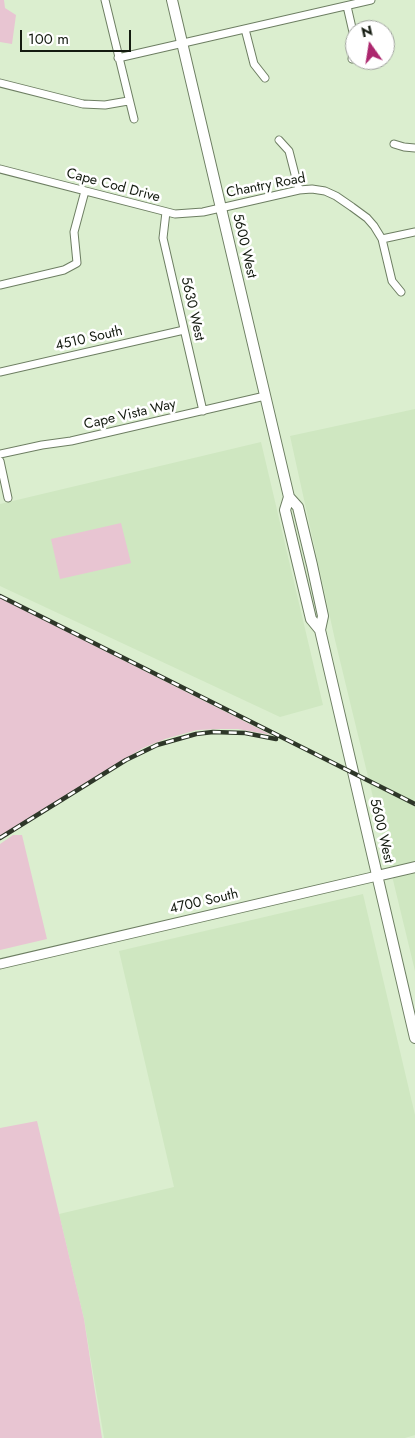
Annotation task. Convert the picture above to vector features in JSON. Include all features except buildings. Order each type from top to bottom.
[{"type":"main road","name":"5600 West","points":[[172,0],[289,497],[285,510],[310,619],[320,630],[415,1038]]},
{"type":"main road","name":"4700 South","points":[[377,876],[415,867]]},
{"type":"street","points":[[105,0],[128,101],[134,119]]},
{"type":"street","points":[[118,58],[371,0]]},
{"type":"street","points":[[346,6],[350,20]]},
{"type":"street","points":[[245,29],[254,64],[265,78]]},
{"type":"street","points":[[0,83],[83,104],[105,105],[128,101]]},
{"type":"street","points":[[279,140],[289,151],[299,190]]},
{"type":"street","points":[[394,144],[415,148]]},
{"type":"street","name":"Cape Cod Drive","points":[[0,169],[166,212],[189,214],[221,208]]},
{"type":"street","name":"Chantry Road","points":[[221,208],[299,190],[319,190],[336,196],[367,218],[382,239]]},
{"type":"street","points":[[0,286],[64,270],[77,263],[74,232],[85,191]]},
{"type":"street","name":"5630 West","points":[[166,212],[163,238],[203,411]]},
{"type":"street","points":[[402,292],[391,278],[382,239],[415,232]]},
{"type":"street","name":"4510 South","points":[[0,372],[184,330]]},
{"type":"street","name":"Cape Vista Way","points":[[0,454],[71,441],[265,396]]},
{"type":"street","points":[[0,462],[8,498]]},
{"type":"street","name":"4700 South","points":[[0,964],[377,876]]},
{"type":"shaded area","points":[[0,0],[4,0],[5,8],[16,15],[12,44],[0,42]]},
{"type":"shaded area","points":[[415,409],[415,971],[335,640],[290,436]]},
{"type":"shaded area","points":[[261,442],[323,705],[280,717],[0,586],[0,504]]},
{"type":"shaded area","points":[[121,523],[131,563],[60,579],[51,539]]},
{"type":"shaded area","points":[[0,598],[271,735],[238,729],[219,729],[197,730],[165,739],[143,748],[123,760],[0,838]]},
{"type":"shaded area","points":[[13,835],[22,835],[47,939],[0,950],[0,844]]},
{"type":"shaded area","points":[[363,894],[415,1115],[415,1435],[405,1438],[104,1438],[84,1319],[59,1214],[174,1187],[119,951]]},
{"type":"shaded area","points":[[37,1121],[84,1319],[102,1438],[0,1438],[0,1128]]},
{"type":"railway","points":[[0,596],[415,804]]},
{"type":"railway","points":[[0,838],[126,760],[157,745],[196,734],[213,732],[245,733],[276,739]]}]
